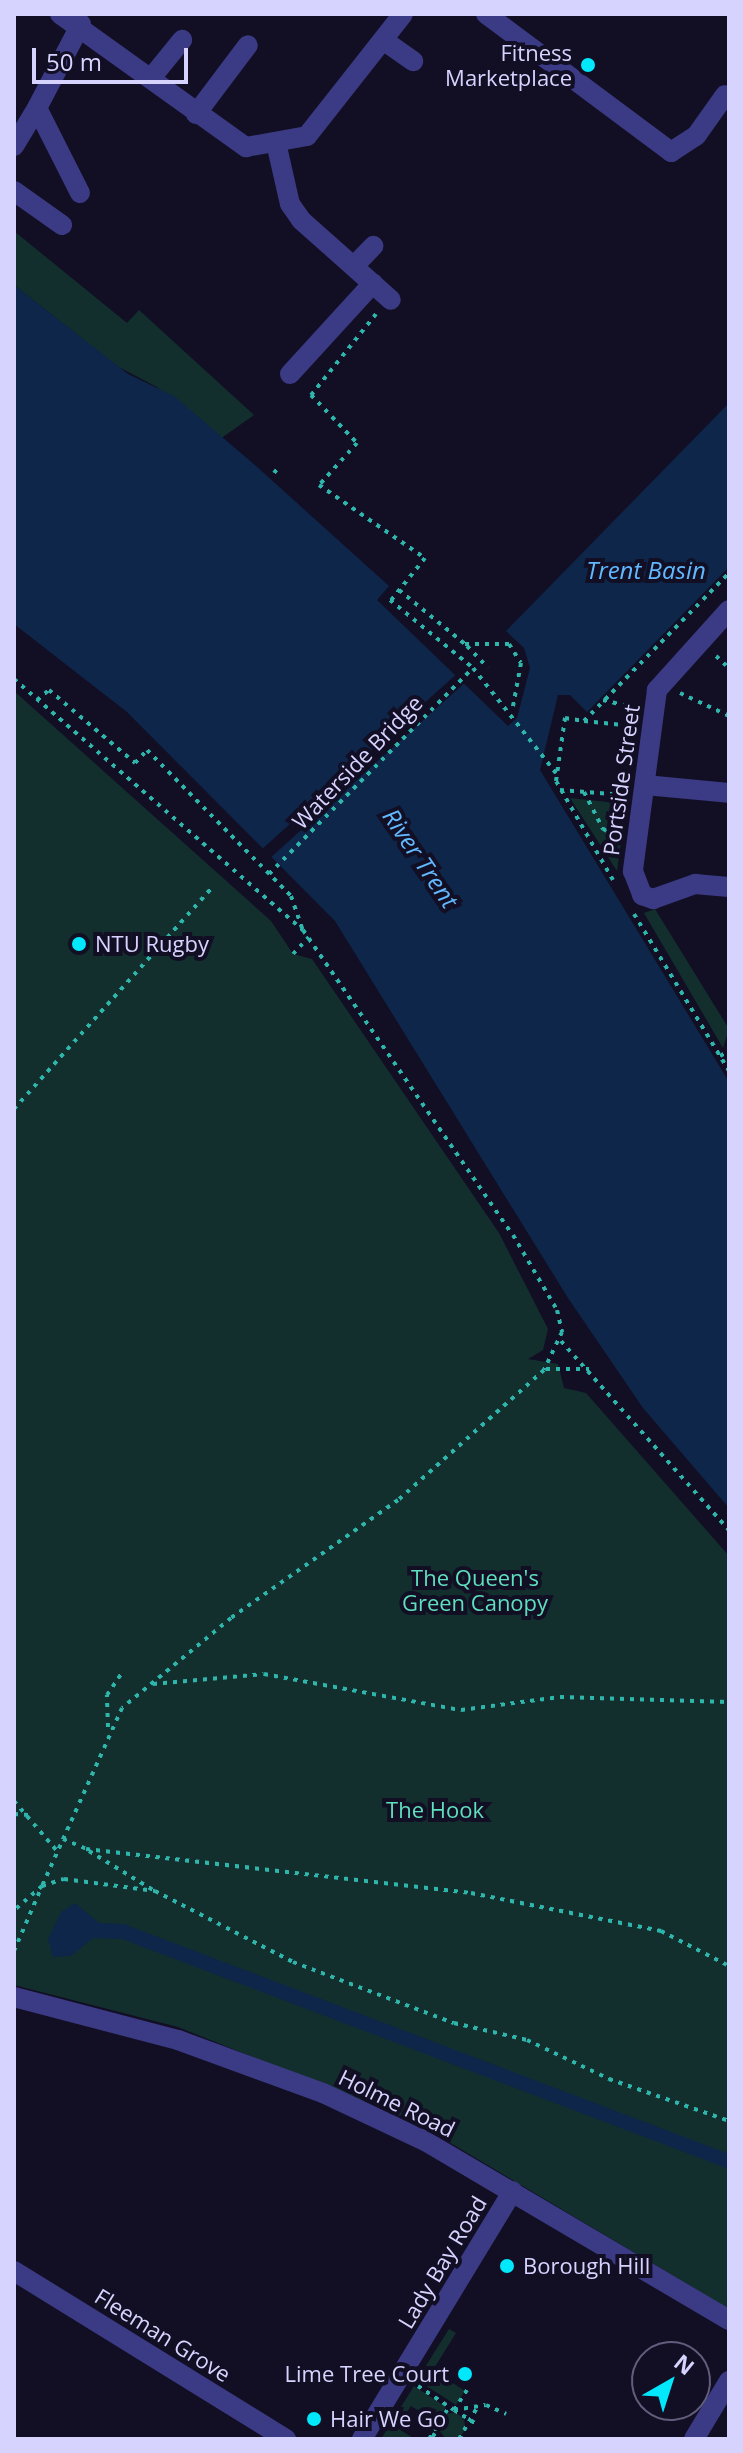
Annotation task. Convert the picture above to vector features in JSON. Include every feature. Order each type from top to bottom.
[{"type":"street","points":[[60,14],[81,24],[196,114],[246,147],[277,147],[307,136],[403,14]]},
{"type":"street","points":[[486,14],[671,152],[696,136],[725,95]]},
{"type":"street","points":[[14,146],[81,24]]},
{"type":"street","points":[[152,77],[182,40]]},
{"type":"street","points":[[383,40],[413,61]]},
{"type":"street","points":[[196,114],[248,45]]},
{"type":"street","points":[[37,108],[80,193]]},
{"type":"street","points":[[277,147],[290,204],[383,293],[290,374]]},
{"type":"street","points":[[14,191],[62,225]]},
{"type":"street","points":[[354,266],[373,246]]},
{"type":"street","name":"Portside Street","points":[[727,888],[642,895],[633,871],[660,684],[729,610]]},
{"type":"street","points":[[644,791],[729,793]]},
{"type":"street","name":"Holme Road","points":[[14,1997],[266,2070],[425,2141],[729,2320]]},
{"type":"street","name":"Lady Bay Road","points":[[362,2439],[513,2191]]},
{"type":"street","name":"Fleeman Grove","points":[[14,2271],[286,2439]]},
{"type":"street","points":[[694,2439],[729,2381]]},
{"type":"path","points":[[383,293],[377,320],[311,395],[357,443],[319,485],[425,558],[389,602],[454,651],[494,695],[556,773]]},
{"type":"path","points":[[584,721],[729,573]]},
{"type":"path","points":[[399,590],[465,644],[488,668]]},
{"type":"path","points":[[465,644],[497,639],[517,652],[513,706]]},
{"type":"path","name":"Waterside Bridge","points":[[269,874],[471,670]]},
{"type":"path","points":[[14,679],[309,937],[521,1246],[557,1310],[560,1340],[544,1370],[398,1500],[152,1684],[108,1727]]},
{"type":"path","points":[[660,684],[729,716]]},
{"type":"path","points":[[37,700],[49,690],[135,763],[147,750],[299,908],[303,930]]},
{"type":"path","points":[[620,892],[560,790],[556,773],[565,718],[652,729]]},
{"type":"path","points":[[560,790],[644,791]]},
{"type":"path","points":[[584,792],[603,829],[625,837]]},
{"type":"path","points":[[14,1109],[211,889]]},
{"type":"path","points":[[634,914],[729,1071]]},
{"type":"path","points":[[293,954],[309,937]]},
{"type":"path","points":[[720,1056],[729,1051]]},
{"type":"path","points":[[560,1340],[591,1369],[729,1530]]},
{"type":"path","points":[[544,1370],[591,1369]]},
{"type":"path","points":[[14,1951],[108,1727],[107,1695],[123,1671]]},
{"type":"path","points":[[152,1684],[264,1674],[461,1710],[560,1697],[729,1702]]},
{"type":"path","points":[[14,1801],[58,1852]]},
{"type":"path","points":[[14,1814],[29,1815]]},
{"type":"path","points":[[63,1839],[86,1849],[155,1891],[293,1962],[454,2023],[527,2040],[609,2079],[729,2121]]},
{"type":"path","points":[[86,1849],[471,1893],[661,1931],[729,1966]]},
{"type":"path","points":[[14,1910],[42,1886],[64,1879],[155,1891]]},
{"type":"path","points":[[401,2375],[473,2421]]},
{"type":"path","points":[[440,2439],[431,2436],[467,2390]]},
{"type":"path","points":[[452,2408],[478,2406],[506,2414]]},
{"type":"path","points":[[459,2439],[473,2421],[478,2406]]},
{"type":"green space","points":[[14,231],[127,323],[139,310],[254,415],[220,439],[157,387],[117,366],[14,285]]},
{"type":"green space","points":[[14,691],[271,921],[293,954],[312,959],[499,1233],[548,1329],[543,1350],[528,1359],[558,1364],[564,1388],[586,1393],[729,1556],[729,2309],[417,2123],[178,2027],[14,1985]]},
{"type":"green space","points":[[570,798],[626,804],[617,871]]},
{"type":"green space","points":[[655,909],[729,1029],[723,1048],[644,913]]},
{"type":"green space","points":[[449,2329],[456,2333],[433,2370],[465,2391],[456,2405],[417,2380]]},
{"type":"green space","points":[[414,2386],[446,2407],[435,2421],[411,2406],[397,2428],[415,2439],[381,2439]]},
{"type":"green space","points":[[452,2413],[461,2417],[465,2426],[461,2435],[452,2439],[443,2435],[439,2426],[443,2417]]},
{"type":"water","points":[[14,285],[128,374],[174,396],[256,466],[389,586],[377,600],[508,726],[517,718],[530,668],[524,648],[506,631],[729,403],[729,567],[587,712],[570,695],[558,695],[540,770],[729,1082],[729,1508],[643,1408],[568,1298],[335,921],[127,712],[14,624]]},
{"type":"water","points":[[75,1903],[99,1923],[124,1924],[729,2154],[729,2169],[122,1939],[93,1938],[71,1956],[53,1957],[48,1939],[61,1912]]},
{"type":"pier","points":[[461,670],[469,679],[270,858],[262,849]]},
{"type":"place","name":"Fitness Marketplace","points":[[588,65]]},
{"type":"place","name":"NTU Rugby","points":[[79,944]]},
{"type":"place","name":"Borough Hill","points":[[507,2266]]},
{"type":"place","name":"Lime Tree Court","points":[[465,2374]]},
{"type":"place","name":"Hair We Go","points":[[314,2419]]},
{"type":"water label","name":"Trent Basin","points":[[646,570]]},
{"type":"water label","name":"River Trent","points":[[421,858]]},
{"type":"park label","name":"The Queen's Green Canopy","points":[[475,1590]]},
{"type":"park label","name":"The Hook","points":[[435,1810]]}]
